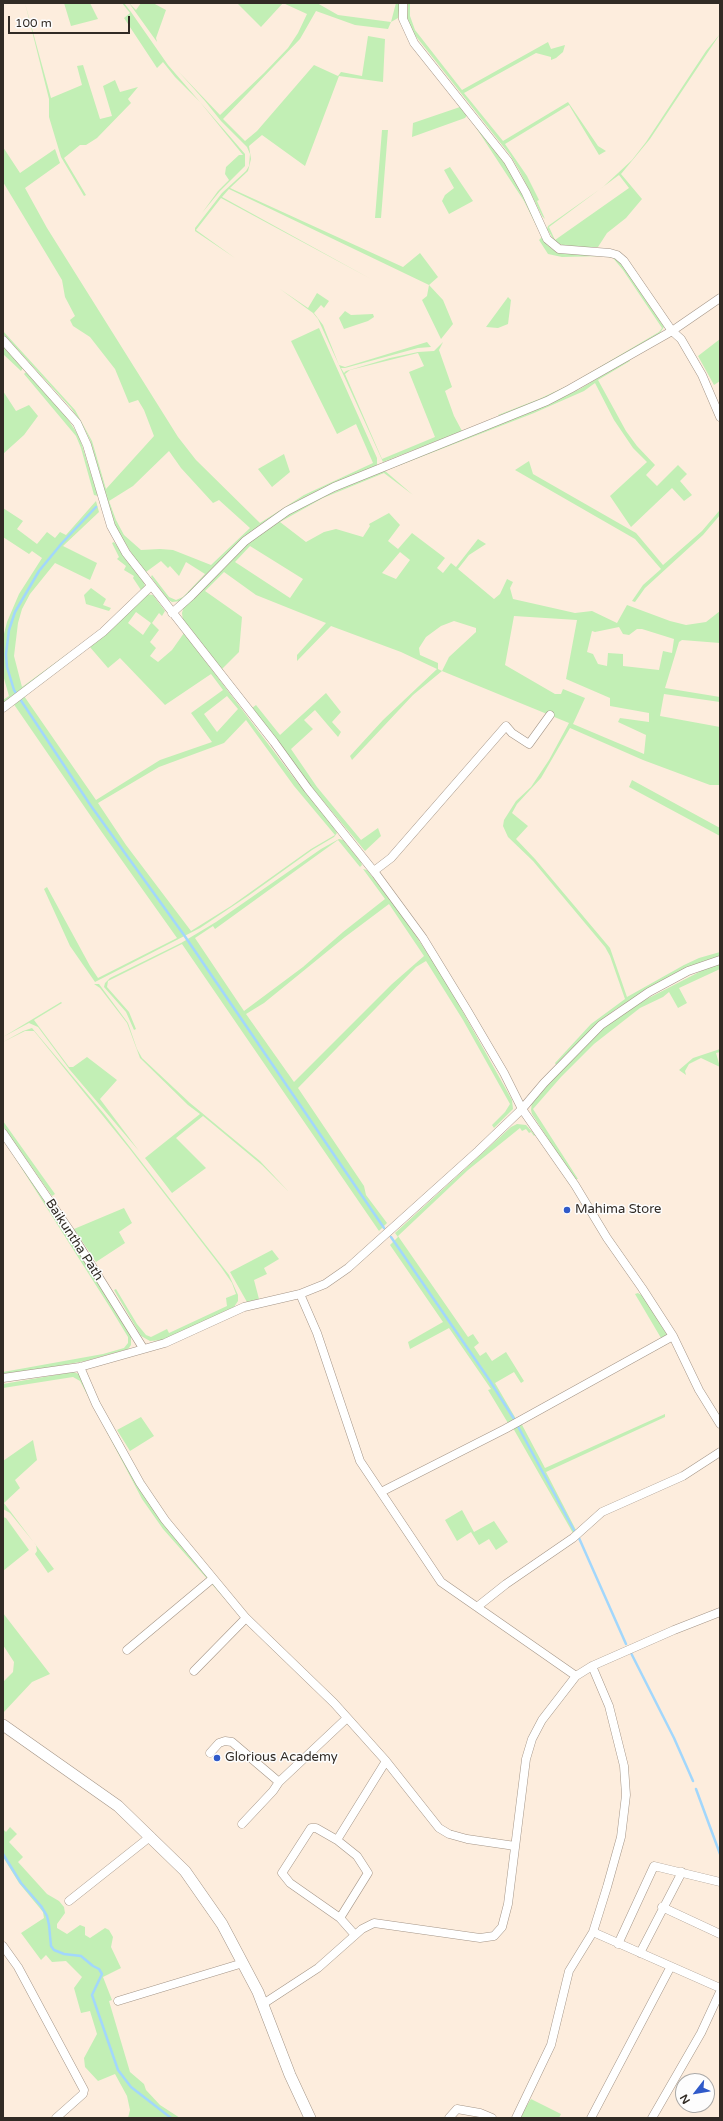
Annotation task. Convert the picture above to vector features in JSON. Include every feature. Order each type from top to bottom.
[{"type":"street","points":[[403,3],[403,19],[414,43],[508,161],[526,193],[550,244],[563,249],[601,251],[617,255],[624,261],[672,331],[681,339],[702,375],[720,417]]},
{"type":"street","points":[[172,613],[191,596],[245,541],[292,508],[310,498],[375,469],[547,401],[597,375],[672,331],[720,298]]},
{"type":"street","points":[[3,340],[77,423],[87,444],[111,526],[126,553],[308,789],[374,871],[423,938],[475,1022],[504,1073],[522,1109],[574,1185],[607,1238],[673,1336],[699,1390],[720,1424]]},
{"type":"street","points":[[3,708],[103,632],[151,586]]},
{"type":"street","points":[[374,871],[391,858],[506,726],[512,733],[529,744],[550,715]]},
{"type":"street","points":[[3,1378],[80,1367],[165,1343],[244,1307],[300,1294],[325,1284],[348,1268],[478,1151],[522,1109],[544,1083],[601,1025],[649,992],[688,972],[720,960]]},
{"type":"street","name":"Baikuntha Path","points":[[3,1133],[70,1231],[143,1348]]},
{"type":"street","points":[[300,1294],[317,1333],[357,1453],[441,1582],[576,1676]]},
{"type":"street","points":[[381,1492],[505,1429],[673,1336]]},
{"type":"street","points":[[80,1367],[100,1410],[140,1483],[165,1520],[212,1579],[246,1618],[347,1718],[386,1761],[432,1821],[444,1831],[467,1839],[515,1846]]},
{"type":"street","points":[[477,1607],[506,1584],[573,1538],[602,1512],[683,1476],[720,1452]]},
{"type":"street","points":[[127,1650],[212,1579]]},
{"type":"street","points":[[263,2004],[318,1968],[368,1925],[382,1922],[480,1938],[494,1936],[502,1927],[508,1904],[520,1795],[530,1743],[542,1720],[576,1676],[592,1666],[638,1645],[720,1612]]},
{"type":"street","points":[[194,1671],[246,1618]]},
{"type":"street","points":[[516,2118],[551,2045],[569,1971],[593,1932],[618,1850],[626,1795],[624,1766],[618,1736],[609,1706],[592,1666]]},
{"type":"street","points":[[242,1824],[273,1792],[279,1782],[347,1718]]},
{"type":"street","points":[[3,1725],[118,1806],[151,1836],[185,1871],[222,1924],[243,1963],[263,2004],[290,2075],[310,2118]]},
{"type":"street","points":[[210,1754],[219,1743],[225,1741],[232,1742],[279,1782]]},
{"type":"street","points":[[337,1840],[386,1761]]},
{"type":"street","points":[[340,1918],[368,1873],[357,1856],[337,1840],[316,1828],[311,1828],[282,1872],[290,1883],[340,1918],[355,1935]]},
{"type":"street","points":[[69,1901],[151,1836]]},
{"type":"street","points":[[618,1944],[654,1866],[720,1882]]},
{"type":"street","points":[[640,1953],[662,1907],[682,1872]]},
{"type":"street","points":[[662,1907],[720,1934]]},
{"type":"street","points":[[593,1932],[670,1968],[720,1988]]},
{"type":"street","points":[[3,1946],[18,1967],[84,2090],[83,2094],[56,2118]]},
{"type":"street","points":[[118,2001],[243,1963]]},
{"type":"street","points":[[591,2118],[670,1968]]},
{"type":"street","points":[[652,2118],[701,2033],[720,1992]]},
{"type":"street","points":[[449,2118],[457,2109],[480,2113],[492,2118]]},
{"type":"green space","points":[[25,3],[51,98],[82,85],[77,66],[83,65],[100,119],[112,116],[103,86],[115,80],[120,92],[138,87],[128,99],[131,103],[97,138],[86,145],[80,145],[64,158],[86,195],[84,196],[61,157],[49,117],[49,99]]},
{"type":"green space","points":[[64,3],[90,3],[98,19],[71,26]]},
{"type":"green space","points":[[122,3],[124,3],[131,12],[168,65],[245,154],[245,166],[220,191],[202,213],[218,191],[229,180],[225,174],[226,167],[239,155],[243,155],[200,102],[175,77],[163,62],[157,68],[124,18],[130,13]]},
{"type":"green space","points":[[129,3],[136,10],[141,3],[153,3],[166,10],[156,38],[157,42]]},
{"type":"green space","points":[[237,3],[283,3],[261,27]]},
{"type":"green space","points":[[283,3],[317,3],[338,15],[391,22],[388,29],[355,25],[316,11],[300,39],[223,119],[245,141],[257,131],[314,65],[338,76],[341,72],[362,76],[368,36],[385,39],[383,82],[339,76],[305,166],[262,135],[249,146],[251,159],[248,171],[230,188],[403,267],[420,253],[438,277],[429,285],[229,189],[222,197],[371,279],[221,198],[196,230],[235,258],[195,231],[195,228],[222,193],[246,171],[249,166],[250,154],[247,147],[221,121],[178,71],[220,115],[288,48],[298,33],[307,14]]},
{"type":"green space","points":[[396,3],[400,3],[398,18],[391,22]]},
{"type":"green space","points":[[408,4],[410,4],[410,16],[415,30],[462,90],[548,42],[551,49],[565,45],[563,52],[556,58],[551,60],[551,57],[536,53],[464,93],[503,141],[568,102],[598,146],[606,151],[599,155],[569,105],[505,144],[527,176],[539,200],[537,201],[545,219],[510,155],[414,34],[407,21]]},
{"type":"green space","points":[[720,34],[650,139],[621,174],[642,199],[626,218],[607,233],[598,247],[569,247],[556,243],[547,229],[548,226],[600,189],[549,227],[555,240],[629,188],[619,175],[604,186],[632,160],[646,142],[706,51]]},
{"type":"green space","points":[[460,107],[469,113],[465,118],[412,137],[413,123]]},
{"type":"green space","points":[[471,120],[498,153],[522,190],[547,245],[555,251],[562,253],[610,255],[621,263],[664,327],[659,334],[595,373],[539,401],[499,416],[498,415],[539,399],[569,385],[659,332],[662,328],[623,270],[613,258],[604,256],[562,257],[548,254],[539,240],[542,237],[524,201]]},
{"type":"green space","points":[[382,130],[388,130],[381,218],[375,218]]},
{"type":"green space","points":[[3,147],[20,173],[55,149],[60,163],[25,188],[47,228],[178,437],[196,460],[260,523],[304,495],[373,463],[356,424],[337,434],[291,341],[319,328],[377,458],[377,465],[315,493],[282,511],[181,601],[172,602],[167,599],[151,577],[152,575],[169,597],[176,600],[183,597],[205,574],[186,562],[179,576],[170,566],[168,568],[161,561],[146,572],[135,559],[115,526],[90,440],[82,424],[71,408],[3,334],[3,331],[75,410],[92,441],[106,489],[154,436],[144,410],[138,400],[129,403],[115,369],[90,337],[73,326],[70,320],[75,316],[65,297],[62,280],[3,182]],"holes":[[[169,451],[181,468],[213,503],[219,500],[250,528],[211,565],[173,550],[141,550],[124,535],[116,520],[109,501],[133,486]]]},
{"type":"green space","points":[[450,167],[473,201],[449,214],[442,201],[445,195],[454,188],[444,170]]},
{"type":"green space","points":[[429,285],[443,300],[453,324],[441,339],[422,300],[427,296]]},
{"type":"green space","points":[[280,289],[308,308],[317,293],[329,301],[324,308],[321,305],[314,313],[323,325],[339,365],[345,367],[427,342],[431,347],[418,348],[345,368],[341,368],[344,373],[346,371],[390,358],[418,352],[434,351],[443,342],[439,350],[452,387],[445,391],[454,416],[462,431],[383,462],[318,319],[313,313]],"holes":[[[418,353],[424,366],[409,372],[435,437],[382,459],[345,374],[350,370]]]},
{"type":"green space","points":[[508,297],[511,300],[508,324],[498,328],[486,327]]},
{"type":"green space","points":[[345,311],[351,315],[373,314],[374,317],[368,321],[344,329],[339,318]]},
{"type":"green space","points":[[720,339],[720,381],[714,385],[698,356]]},
{"type":"green space","points":[[3,346],[23,368],[21,371],[3,354]]},
{"type":"green space","points":[[629,359],[630,361],[598,380],[626,431],[637,446],[655,465],[646,475],[657,486],[678,465],[687,474],[680,481],[692,495],[684,501],[672,488],[631,527],[610,496],[647,462],[633,448],[614,420],[595,383],[584,391],[534,413],[390,469],[391,465],[552,402],[580,389]]},
{"type":"green space","points":[[26,372],[65,415],[79,436],[98,496],[94,495],[81,448],[76,436],[24,374]]},
{"type":"green space","points":[[3,391],[16,411],[29,405],[38,416],[24,435],[3,454]]},
{"type":"green space","points":[[284,454],[290,472],[272,487],[258,469]]},
{"type":"green space","points":[[529,461],[533,474],[636,533],[663,565],[702,531],[719,511],[720,515],[703,535],[645,588],[635,602],[632,601],[643,585],[661,569],[635,539],[515,470]]},
{"type":"green space","points":[[384,470],[413,495],[384,473],[323,498],[280,522],[306,542],[324,532],[336,529],[363,537],[370,526],[369,524],[389,513],[400,525],[388,541],[398,549],[412,533],[445,558],[437,568],[443,573],[451,563],[456,567],[478,539],[486,544],[469,555],[458,569],[494,599],[500,594],[507,579],[513,582],[510,588],[513,599],[575,613],[592,611],[617,623],[627,605],[670,621],[686,625],[706,622],[720,611],[720,643],[682,640],[679,642],[665,688],[720,697],[720,702],[664,694],[660,716],[720,727],[720,785],[710,785],[643,760],[570,728],[541,778],[517,804],[512,813],[528,826],[516,839],[535,859],[610,948],[627,997],[684,965],[699,958],[720,952],[720,956],[687,969],[616,1009],[592,1029],[556,1065],[555,1063],[591,1024],[625,999],[610,956],[605,947],[533,861],[508,837],[503,826],[504,820],[516,801],[531,787],[549,760],[569,723],[442,671],[413,695],[352,760],[350,756],[383,720],[437,669],[401,652],[331,626],[297,661],[297,655],[326,623],[256,595],[224,572],[205,591],[242,617],[239,652],[222,669],[183,621],[182,613],[184,606],[247,544],[279,520],[311,502]],"holes":[[[250,546],[303,579],[290,598],[235,562]],[[400,552],[410,560],[396,579],[382,573]],[[514,616],[577,620],[566,679],[610,698],[610,706],[649,713],[649,722],[620,718],[618,722],[646,735],[644,754],[573,724],[585,698],[563,689],[561,694],[555,694],[505,665]],[[454,621],[476,628],[476,632],[449,657],[442,671],[438,669],[438,663],[420,655],[419,648],[426,637],[441,626]],[[619,627],[623,634],[629,635],[637,629],[642,629],[674,639],[672,653],[663,651],[659,670],[623,666],[623,654],[608,653],[607,666],[598,664],[593,654],[587,652],[592,631],[595,632]]]},
{"type":"green space","points":[[96,501],[99,512],[63,546],[97,563],[90,580],[55,563],[30,594],[22,609],[18,623],[14,656],[22,687],[99,631],[141,590],[133,578],[134,576],[124,570],[126,566],[117,559],[119,557],[112,543],[114,542],[144,582],[145,587],[121,614],[100,633],[3,705],[3,700],[9,696],[3,675],[3,638],[7,622],[19,594],[42,558],[32,551],[29,554],[3,537],[3,508],[23,521],[17,529],[37,544],[47,532],[55,538],[60,532],[66,535]]},
{"type":"green space","points":[[91,588],[106,599],[103,605],[111,608],[109,611],[86,604],[84,595]]},
{"type":"green space","points":[[146,594],[153,595],[165,611],[162,616],[159,613],[152,623],[159,630],[150,642],[156,648],[150,656],[158,662],[172,650],[184,633],[294,778],[329,820],[337,833],[334,837],[312,850],[200,928],[95,982],[70,946],[44,889],[47,887],[98,978],[177,938],[13,703],[24,696],[96,800],[160,760],[212,742],[191,713],[223,690],[211,674],[165,705],[120,658],[108,668],[89,646]],"holes":[[[136,612],[151,623],[143,635],[128,623]],[[227,696],[238,709],[217,732],[204,714]],[[246,720],[294,786],[335,835],[311,849],[231,906],[191,931],[126,845],[98,803],[159,767],[224,743]]]},
{"type":"green space","points":[[326,693],[341,712],[332,722],[341,732],[338,737],[315,710],[304,720],[313,729],[291,749],[317,787],[361,840],[378,828],[381,836],[365,851],[309,784],[252,708],[256,705],[280,735]]},
{"type":"green space","points":[[632,780],[720,828],[720,836],[629,787]]},
{"type":"green space","points":[[339,839],[343,840],[362,865],[360,867],[338,840],[215,929],[213,926],[195,938],[244,1011],[303,967],[343,932],[385,899],[363,869],[367,870],[400,912],[444,978],[512,1100],[513,1109],[494,1128],[492,1125],[505,1112],[510,1104],[463,1020],[426,961],[416,967],[298,1088],[364,1186],[366,1195],[387,1223],[379,1231],[182,944],[108,981],[107,987],[129,1012],[136,1029],[134,1030],[126,1012],[104,987],[105,983],[110,978],[181,943],[216,922],[321,849]],"holes":[[[389,904],[424,956],[392,984],[294,1082],[246,1014],[264,1003],[345,937]]]},
{"type":"green space","points":[[720,963],[720,969],[679,988],[687,1003],[678,1008],[669,992],[663,997],[640,1008],[594,1044],[561,1077],[533,1109],[578,1179],[574,1179],[532,1114],[532,1102],[599,1031],[639,1003],[705,969]]},
{"type":"green space","points":[[94,984],[99,984],[128,1023],[137,1049],[142,1058],[190,1103],[260,1161],[289,1192],[262,1165],[203,1116],[176,1138],[206,1168],[172,1193],[145,1158],[200,1114],[188,1105],[140,1058],[127,1023],[100,988]]},
{"type":"green space","points":[[61,1002],[62,1003],[34,1020],[69,1067],[73,1067],[87,1057],[117,1080],[100,1099],[139,1151],[70,1070],[38,1027],[29,1023],[3,1037]]},
{"type":"green space","points":[[32,1028],[105,1115],[229,1275],[238,1295],[238,1301],[234,1307],[163,1340],[150,1341],[141,1336],[114,1290],[116,1289],[137,1324],[146,1335],[151,1337],[167,1329],[169,1333],[227,1306],[226,1298],[236,1294],[232,1283],[221,1267],[129,1148],[34,1031],[25,1031],[3,1042],[23,1031]]},
{"type":"green space","points":[[720,1049],[720,1052],[716,1053],[720,1067],[701,1058],[689,1064],[685,1071],[686,1075],[679,1070],[693,1058]]},
{"type":"green space","points":[[3,1121],[55,1194],[52,1196],[3,1126]]},
{"type":"green space","points":[[517,1124],[526,1125],[535,1135],[534,1136],[531,1132],[529,1133],[526,1129],[522,1131],[520,1128],[468,1170],[398,1236],[468,1337],[473,1334],[479,1343],[474,1347],[480,1356],[486,1352],[492,1361],[506,1352],[524,1381],[521,1383],[514,1372],[495,1383],[516,1419],[661,1338],[635,1294],[638,1293],[643,1296],[671,1341],[521,1423],[545,1468],[665,1414],[665,1417],[546,1472],[577,1532],[574,1535],[513,1428],[511,1428],[488,1390],[491,1389],[449,1328],[410,1349],[408,1342],[443,1322],[390,1245],[398,1237],[395,1233],[511,1127]]},
{"type":"green space","points":[[3,1139],[77,1249],[131,1335],[131,1345],[128,1349],[85,1361],[3,1376],[3,1372],[103,1354],[124,1348],[128,1343],[128,1337]]},
{"type":"green space","points":[[124,1208],[132,1223],[119,1232],[125,1243],[96,1262],[74,1229]]},
{"type":"green space","points":[[272,1250],[279,1259],[264,1268],[267,1274],[254,1280],[259,1299],[247,1302],[230,1272]]},
{"type":"green space","points":[[73,1372],[79,1374],[145,1497],[232,1607],[163,1529],[142,1499],[80,1381],[73,1377],[3,1388],[3,1384]]},
{"type":"green space","points":[[141,1417],[154,1436],[130,1451],[117,1430]]},
{"type":"green space","points":[[33,1440],[37,1460],[15,1480],[20,1488],[4,1503],[33,1542],[10,1513],[3,1509],[3,1461]]},
{"type":"green space","points":[[462,1510],[474,1532],[494,1521],[508,1542],[496,1550],[489,1539],[479,1545],[471,1532],[457,1541],[445,1520]]},
{"type":"green space","points":[[3,1517],[6,1518],[29,1550],[3,1571]]},
{"type":"green space","points":[[36,1545],[54,1569],[48,1573],[35,1554],[37,1551]]},
{"type":"green space","points":[[3,1613],[50,1674],[32,1682],[3,1713],[3,1682],[13,1672],[14,1662],[3,1645]]},
{"type":"green space","points":[[10,1827],[17,1834],[9,1842],[23,1857],[18,1862],[47,1894],[59,1901],[64,1907],[65,1913],[57,1924],[57,1928],[67,1934],[80,1925],[85,1927],[85,1935],[90,1938],[105,1928],[109,1930],[113,1937],[111,1947],[121,1968],[103,1977],[112,2000],[109,2001],[130,2072],[144,2084],[146,2090],[160,2105],[180,2118],[128,2118],[130,2110],[127,2096],[115,2074],[98,2081],[85,2067],[84,2058],[97,2034],[90,2011],[81,2013],[74,1988],[82,1977],[66,1961],[52,1962],[46,1955],[41,1960],[21,1933],[44,1918],[43,1912],[19,1883],[3,1857],[3,1829],[6,1832]]},
{"type":"green space","points":[[531,2099],[561,2114],[559,2118],[519,2118]]},
{"type":"waterway","points":[[96,507],[62,543],[39,571],[15,612],[9,630],[6,654],[7,667],[14,690],[91,806],[184,935],[384,1228]]},
{"type":"waterway","points":[[391,1237],[488,1378],[514,1419],[575,1532]]},
{"type":"waterway","points":[[579,1538],[626,1644]]},
{"type":"waterway","points":[[631,1653],[674,1738],[693,1781]]},
{"type":"waterway","points":[[696,1789],[720,1854]]},
{"type":"waterway","points":[[3,1854],[21,1883],[41,1906],[47,1916],[51,1946],[54,1950],[64,1954],[81,1956],[99,1969],[102,1974],[92,1995],[118,2070],[131,2087],[171,2118]]},
{"type":"place","name":"Mahima Store","points":[[567,1210]]},
{"type":"place","name":"Glorious Academy","points":[[217,1758]]}]
